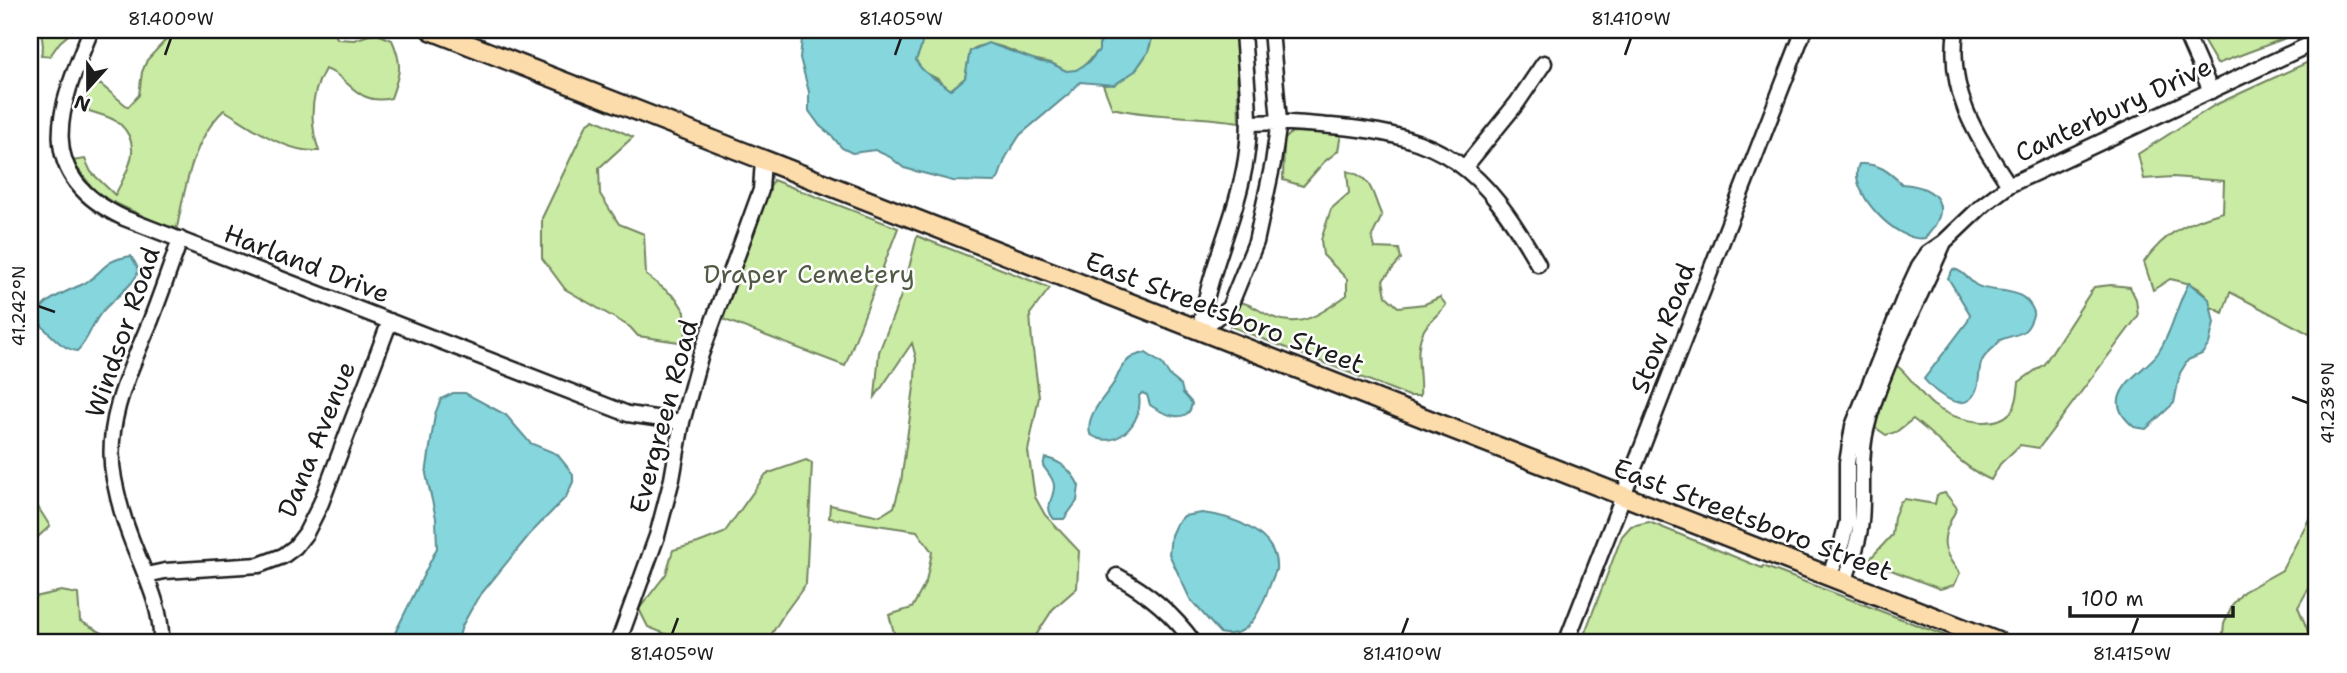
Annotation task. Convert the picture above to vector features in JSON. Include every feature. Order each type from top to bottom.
[{"type":"main road","name":"East Streetsboro Street","points":[[431,30],[2000,643]]},
{"type":"street","name":"Harland Drive","points":[[91,30],[65,100],[61,119],[61,145],[67,169],[84,194],[99,205],[124,218],[628,414],[682,422]]},
{"type":"street","points":[[1200,330],[1203,303],[1246,162],[1251,123],[1243,30]]},
{"type":"street","points":[[1200,330],[1229,308],[1256,243],[1279,121],[1271,30]]},
{"type":"street","name":"Stow Road","points":[[1566,643],[1804,30]]},
{"type":"street","points":[[1956,30],[1954,64],[1965,111],[2009,184]]},
{"type":"street","points":[[2184,30],[2211,91]]},
{"type":"street","name":"Canterbury Drive","points":[[1837,580],[1859,538],[1863,417],[1911,299],[1944,242],[2009,184],[2317,41]]},
{"type":"street","points":[[1465,167],[1517,103],[1544,63]]},
{"type":"street","points":[[1251,123],[1279,121],[1362,128],[1402,136],[1432,148],[1465,167],[1497,200],[1514,222],[1538,264]]},
{"type":"street","name":"Evergreen Road","points":[[618,643],[657,536],[672,479],[682,422],[700,357],[761,190],[763,160]]},
{"type":"street","name":"Windsor Road","points":[[161,643],[161,627],[146,575],[120,505],[113,476],[112,439],[124,384],[162,292],[180,239]]},
{"type":"street","name":"Dana Avenue","points":[[146,575],[166,570],[259,565],[283,556],[295,547],[306,533],[321,503],[390,321]]},
{"type":"street","points":[[1117,576],[1147,594],[1194,643]]},
{"type":"green space","points":[[41,30],[74,30],[60,42],[50,56],[41,55]]},
{"type":"green space","points":[[175,30],[331,30],[338,39],[354,40],[375,33],[392,40],[398,56],[398,75],[391,98],[379,100],[361,94],[325,69],[316,89],[313,109],[319,151],[306,151],[281,143],[224,110],[205,135],[192,164],[177,228],[162,225],[98,195],[72,161],[85,159],[91,172],[115,195],[131,159],[131,141],[127,132],[117,122],[89,111],[85,93],[100,84],[128,107],[139,95],[142,72],[147,60]]},
{"type":"green space","points":[[914,30],[1106,30],[1099,50],[1074,71],[1032,59],[1001,46],[978,47],[970,51],[965,78],[950,90],[918,66],[918,33]]},
{"type":"green space","points":[[1154,30],[1236,30],[1239,122],[1112,108],[1103,85],[1114,83],[1141,63],[1148,51]]},
{"type":"green space","points":[[2197,30],[2299,30],[2283,39],[2217,64]]},
{"type":"green space","points":[[2317,58],[2317,338],[2230,292],[2223,313],[2209,306],[2205,294],[2189,284],[2170,279],[2153,290],[2144,262],[2169,235],[2223,212],[2224,181],[2173,177],[2144,179],[2138,154],[2215,105]]},
{"type":"green space","points":[[594,119],[633,137],[599,168],[600,194],[619,224],[644,234],[646,275],[676,298],[685,312],[686,343],[638,336],[630,327],[565,289],[542,258],[542,218],[587,124]]},
{"type":"green space","points":[[1292,132],[1341,134],[1338,151],[1324,162],[1303,186],[1283,180],[1284,140]]},
{"type":"green space","points":[[1347,171],[1367,183],[1382,216],[1372,236],[1375,248],[1399,249],[1401,259],[1383,280],[1386,296],[1398,307],[1425,304],[1440,297],[1446,305],[1426,327],[1421,338],[1418,354],[1420,396],[1409,396],[1230,326],[1239,302],[1275,318],[1295,321],[1314,316],[1347,295],[1347,279],[1323,255],[1321,240],[1331,209],[1349,193]]},
{"type":"green space","name":"Draper Cemetery","points":[[773,180],[898,228],[845,366],[720,318]]},
{"type":"green space","points":[[917,236],[1050,288],[1030,314],[1039,397],[1028,451],[1035,497],[1045,515],[1079,551],[1077,588],[1053,609],[1031,643],[897,643],[889,615],[912,608],[926,582],[932,552],[917,531],[829,518],[830,505],[880,516],[894,507],[901,482],[915,380],[916,358],[912,343],[875,397],[879,352],[904,288]]},
{"type":"green space","points":[[2094,287],[2130,287],[2136,299],[2138,316],[2039,448],[2020,445],[2000,464],[1991,480],[1959,460],[1913,419],[1896,432],[1886,435],[1873,426],[1896,365],[1928,401],[1940,410],[1971,421],[1993,421],[2002,418],[2014,407],[2019,382],[2044,364]]},
{"type":"green space","points":[[806,460],[812,463],[806,584],[766,643],[679,643],[676,638],[648,627],[639,609],[666,574],[673,550],[724,533],[766,474]]},
{"type":"green space","points":[[1945,493],[1957,508],[1948,526],[1945,542],[1948,556],[1960,573],[1954,585],[1940,589],[1868,561],[1892,535],[1894,517],[1900,502],[1905,499],[1935,504],[1937,495]]},
{"type":"green space","points":[[30,501],[36,504],[50,526],[30,544]]},
{"type":"green space","points":[[2317,504],[2317,574],[2298,607],[2310,636],[2317,638],[2317,643],[2222,643],[2224,624],[2232,605],[2243,592],[2282,570]]},
{"type":"green space","points":[[1649,522],[1762,568],[1763,566],[1964,643],[1581,643],[1622,536],[1631,526]]},
{"type":"green space","points":[[61,591],[78,594],[80,621],[128,643],[30,643],[30,598]]},
{"type":"water","points":[[803,30],[914,30],[922,41],[916,60],[919,65],[951,90],[965,78],[970,51],[988,43],[1051,63],[1066,71],[1076,70],[1089,62],[1099,50],[1106,30],[1154,30],[1148,52],[1135,71],[1114,85],[1080,82],[1020,135],[994,182],[953,181],[904,168],[875,150],[852,153],[842,148],[809,111],[809,92],[800,58]]},
{"type":"water","points":[[1859,164],[1878,166],[1902,184],[1926,189],[1933,194],[1938,201],[1939,217],[1925,238],[1914,238],[1901,233],[1877,213],[1860,187],[1857,175]]},
{"type":"water","points":[[131,256],[138,271],[136,276],[101,313],[77,351],[62,345],[41,324],[39,316],[48,302],[92,279],[108,264]]},
{"type":"water","points":[[1953,269],[1983,288],[2007,291],[2023,297],[2034,312],[2025,330],[2000,340],[1986,355],[1972,397],[1959,402],[1943,396],[1924,379],[1968,321],[1970,314],[1948,278]]},
{"type":"water","points":[[2189,283],[2209,299],[2214,323],[2209,344],[2202,354],[2188,360],[2180,373],[2174,403],[2146,429],[2134,427],[2121,411],[2121,392],[2158,353]]},
{"type":"water","points":[[1146,353],[1162,364],[1181,385],[1183,393],[1192,403],[1190,410],[1181,416],[1162,412],[1150,405],[1147,395],[1142,393],[1139,396],[1137,416],[1126,432],[1109,440],[1090,434],[1093,413],[1122,366],[1132,357]]},
{"type":"water","points":[[453,393],[465,393],[506,415],[530,443],[557,454],[573,474],[573,482],[566,497],[530,534],[477,599],[462,626],[457,643],[390,643],[437,548],[436,518],[426,474],[435,414],[441,399]]},
{"type":"water","points":[[1045,458],[1066,468],[1079,486],[1077,501],[1064,519],[1054,519],[1049,510],[1054,486],[1052,478],[1043,466]]},
{"type":"water","points":[[1202,513],[1227,518],[1251,529],[1262,536],[1275,557],[1276,570],[1257,614],[1242,631],[1232,634],[1220,633],[1190,599],[1169,554],[1171,535],[1176,524],[1184,516]]}]
